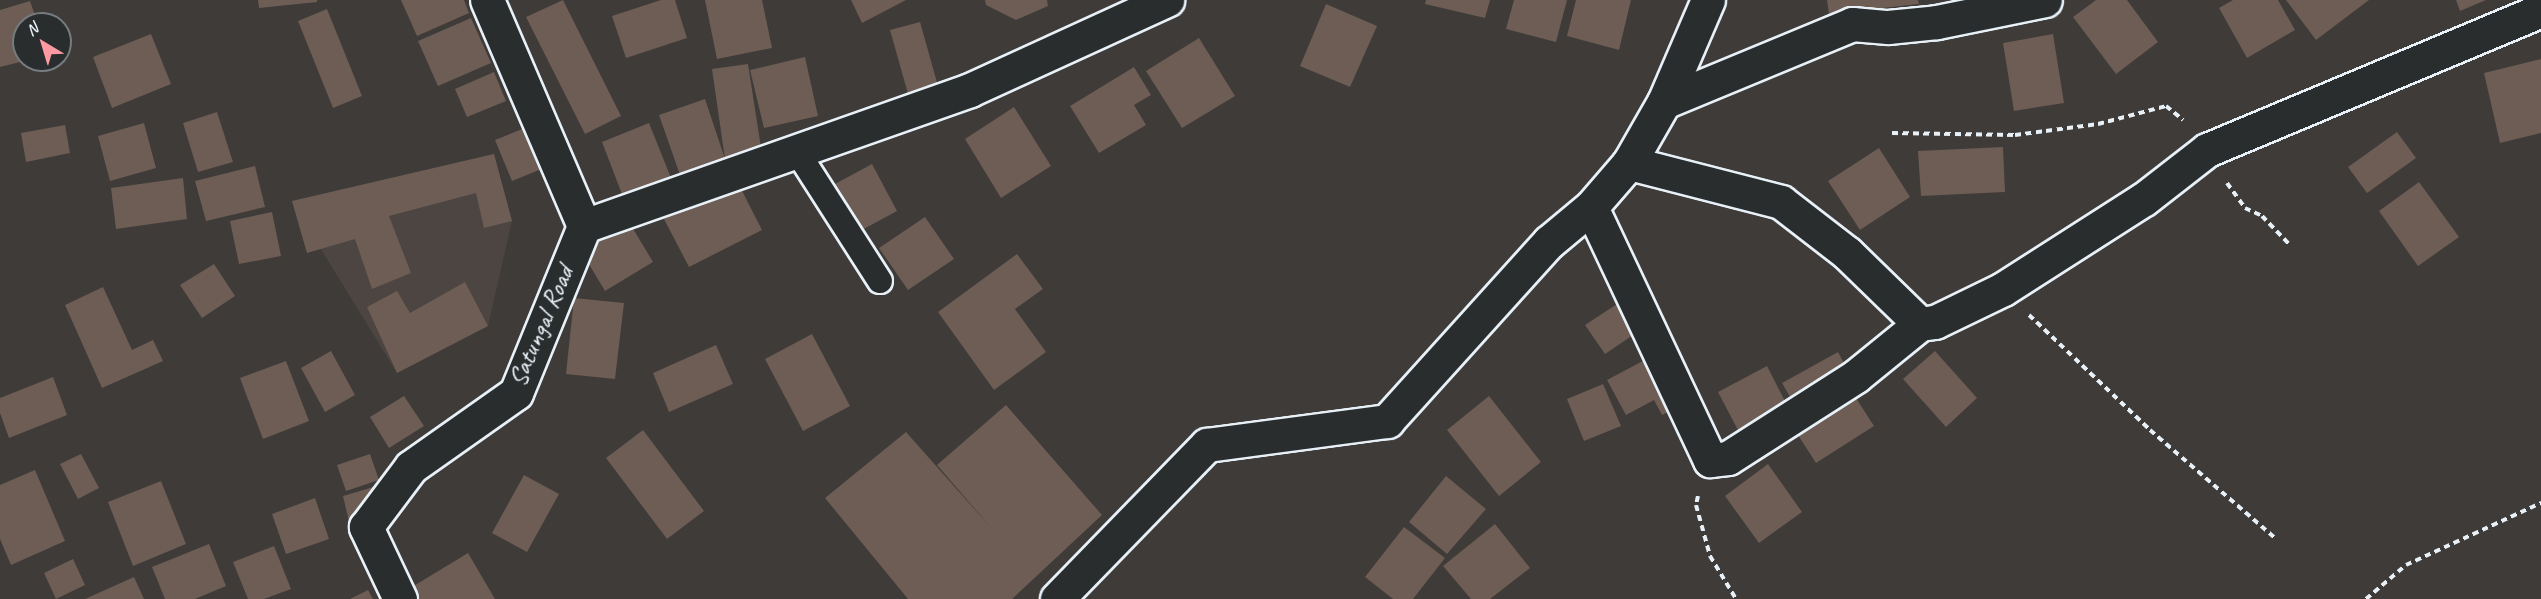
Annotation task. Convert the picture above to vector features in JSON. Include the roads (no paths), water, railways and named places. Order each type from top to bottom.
[{"type":"street","points":[[487,0],[584,226],[798,153],[970,90],[1167,0]]},
{"type":"street","points":[[1057,599],[1207,445],[1387,421],[1549,242],[1591,207],[1629,163],[1664,102],[1708,0]]},
{"type":"street","points":[[1664,102],[1852,24],[1888,27],[1937,22],[2045,0]]},
{"type":"street","points":[[1591,207],[1710,460],[1728,458],[1856,376],[1920,324],[1935,322],[2003,289],[2144,199],[2207,150],[2541,10]]},
{"type":"street","points":[[1629,163],[1781,202],[1847,253],[1920,324]]},
{"type":"street","name":"Satungal Road","points":[[400,599],[366,526],[411,467],[516,393],[584,226]]},
{"type":"lane","points":[[798,153],[880,281]]}]
